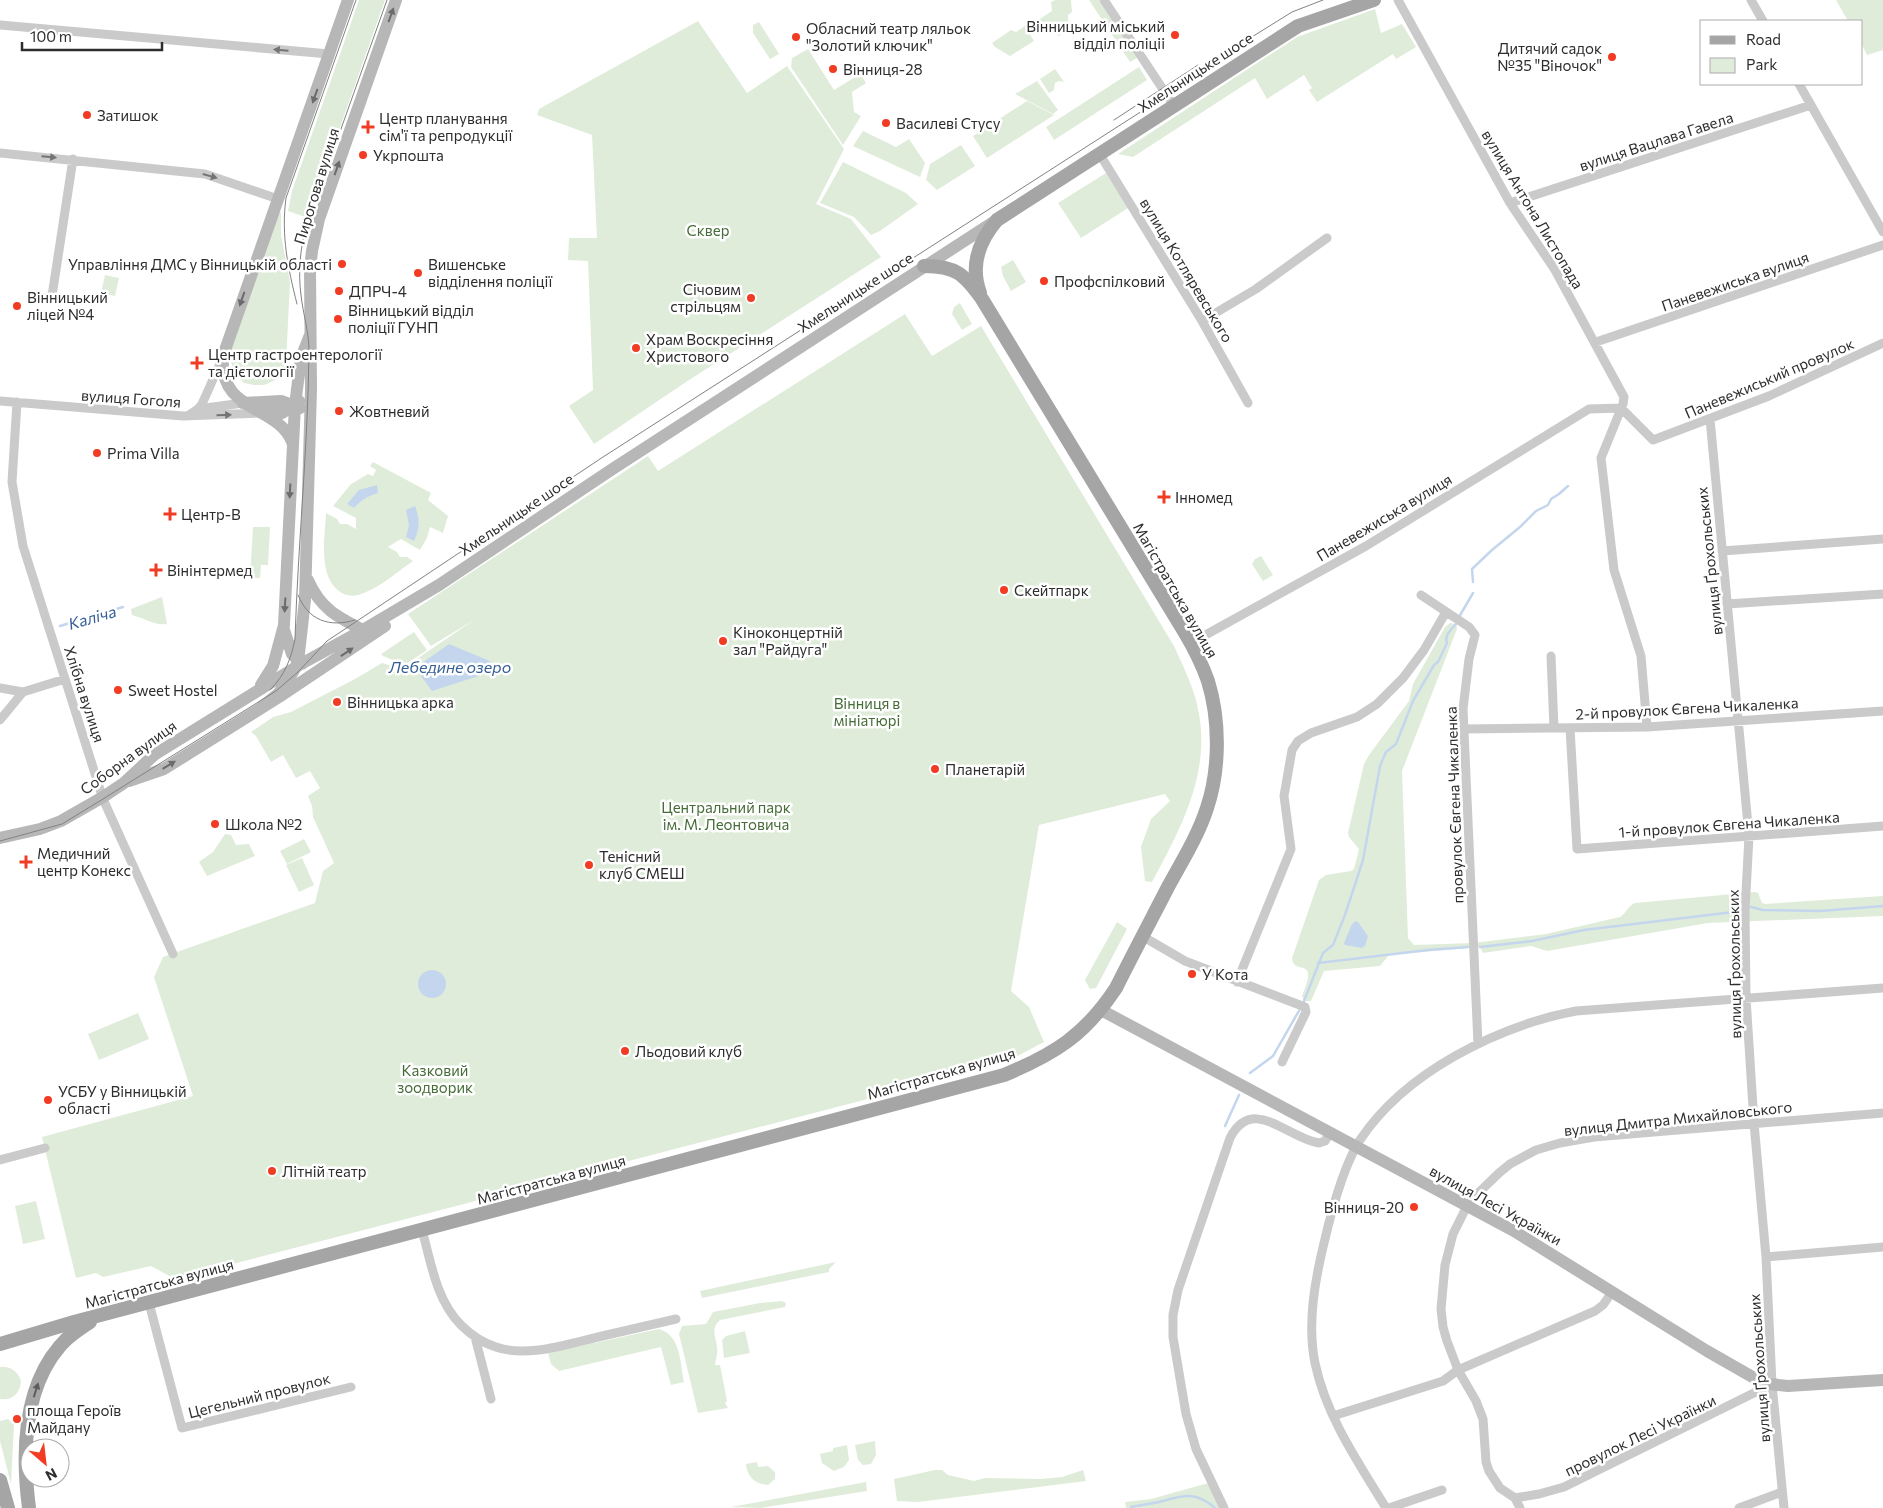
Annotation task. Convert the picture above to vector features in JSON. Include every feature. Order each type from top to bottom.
[{"type":"main road","name":"Пирогова вулиця","points":[[292,442],[284,428],[243,403],[230,387],[225,380],[223,372],[223,356],[348,0]]},
{"type":"main road","name":"Пирогова вулиця","points":[[298,664],[306,575],[312,349],[310,334],[312,251],[319,219],[396,0]]},
{"type":"main road","name":"Хмельницьке шосе","points":[[241,700],[298,664],[363,630],[439,585],[924,266],[1298,26],[1374,0]]},
{"type":"main road","points":[[982,299],[976,276],[977,257],[983,240],[997,220]]},
{"type":"main road","points":[[924,266],[942,266],[959,273],[982,299]]},
{"type":"main road","name":"Магістратська вулиця","points":[[0,1344],[99,1316],[1004,1076],[1038,1061],[1065,1044],[1101,1010],[1116,988],[1197,833],[1207,807],[1214,779],[1216,746],[1214,705],[1206,675],[1191,643],[982,299]]},
{"type":"main road","points":[[241,700],[261,684],[271,671],[278,652],[284,625],[296,387],[301,358],[310,334]]},
{"type":"main road","points":[[282,401],[290,396],[296,387]]},
{"type":"main road","points":[[260,413],[282,413],[295,405],[311,389]]},
{"type":"main road","points":[[243,403],[282,401],[295,405],[310,416]]},
{"type":"main road","points":[[306,575],[313,593],[325,608],[363,630]]},
{"type":"main road","points":[[124,783],[164,769],[324,667],[406,612],[439,585]]},
{"type":"main road","points":[[284,625],[288,648],[298,664],[311,668],[324,667]]},
{"type":"main road","points":[[262,707],[278,694],[298,664]]},
{"type":"main road","name":"Соборна вулиця","points":[[0,838],[56,823],[102,797],[124,783],[154,755],[241,700]]},
{"type":"main road","name":"вулиця Лесі Українки","points":[[1101,1010],[1514,1231],[1760,1381],[1772,1384],[1810,1386],[1883,1380]]},
{"type":"main road","points":[[29,1504],[27,1440],[30,1413],[36,1387],[47,1362],[60,1345],[99,1316]]},
{"type":"main road","points":[[0,1480],[8,1508]]},
{"type":"street","points":[[1104,0],[1174,106]]},
{"type":"street","name":"вулиця Антона Листопада","points":[[1398,0],[1510,203],[1555,270],[1596,342],[1624,397],[1622,408]]},
{"type":"street","points":[[1751,0],[1762,20]]},
{"type":"street","points":[[0,24],[329,54]]},
{"type":"street","points":[[1800,85],[1883,232]]},
{"type":"street","name":"вулиця Вацлава Гавела","points":[[1510,203],[1811,105]]},
{"type":"street","points":[[0,153],[205,174],[278,199]]},
{"type":"street","name":"вулиця Котляревського","points":[[1099,153],[1202,322],[1248,403]]},
{"type":"street","points":[[52,296],[73,159]]},
{"type":"street","points":[[1202,322],[1256,289],[1326,238]]},
{"type":"street","name":"Паневежиська вулиця","points":[[1596,342],[1883,245]]},
{"type":"street","name":"Паневежиський провулок","points":[[1622,408],[1653,440],[1710,420],[1769,396],[1883,343]]},
{"type":"street","name":"Пирогова вулиця","points":[[198,410],[223,356]]},
{"type":"street","name":"вулиця Гоголя","points":[[0,400],[187,416],[260,413]]},
{"type":"street","name":"Хлібна вулиця","points":[[17,402],[12,482],[23,546],[102,797],[173,954]]},
{"type":"street","name":"вулиця Гоголя","points":[[198,410],[243,403]]},
{"type":"street","points":[[1622,408],[1601,458],[1614,570],[1641,656],[1647,727]]},
{"type":"street","name":"Паневежиська вулиця","points":[[1191,643],[1366,546],[1589,409],[1622,408]]},
{"type":"street","points":[[187,416],[198,410]]},
{"type":"street","name":"вулиця Ґрохольських","points":[[1710,420],[1749,836],[1745,911],[1746,998],[1754,1123],[1766,1257],[1772,1384],[1784,1508]]},
{"type":"street","points":[[1722,550],[1883,539]]},
{"type":"street","points":[[1727,604],[1883,594]]},
{"type":"street","name":"провулок Євгена Чикаленка","points":[[1421,595],[1469,627],[1475,636],[1469,659],[1463,708],[1463,729],[1478,1044]]},
{"type":"street","points":[[1237,982],[1291,849],[1284,796],[1292,750],[1298,741],[1311,733],[1357,717],[1377,704],[1403,678],[1424,650],[1446,612]]},
{"type":"street","points":[[1551,656],[1554,728]]},
{"type":"street","points":[[0,688],[22,692],[65,679]]},
{"type":"street","points":[[0,720],[22,692]]},
{"type":"street","name":"2-й провулок Євгена Чикаленка","points":[[1463,729],[1647,727],[1883,711]]},
{"type":"street","name":"1-й провулок Євгена Чикаленка","points":[[1570,728],[1577,849],[1883,826]]},
{"type":"street","points":[[1142,936],[1185,961],[1303,1006],[1306,1012],[1282,1062]]},
{"type":"street","points":[[1442,1490],[1388,1508],[1333,1416],[1322,1390],[1312,1346],[1317,1277],[1328,1226],[1351,1155],[1386,1107],[1422,1078],[1462,1052],[1552,1016],[1576,1011],[1883,988]]},
{"type":"street","name":"вулиця Дмитра Михайловського","points":[[1520,1508],[1515,1498],[1500,1488],[1489,1471],[1486,1462],[1484,1419],[1458,1370],[1443,1328],[1442,1298],[1444,1274],[1450,1244],[1472,1199],[1510,1164],[1536,1150],[1548,1146],[1594,1137],[1883,1113]]},
{"type":"street","points":[[1224,1508],[1196,1449],[1186,1414],[1173,1337],[1173,1316],[1178,1290],[1230,1138],[1239,1124],[1246,1120],[1260,1119],[1319,1143],[1325,1141],[1330,1133]]},
{"type":"street","points":[[0,1160],[45,1148]]},
{"type":"street","points":[[422,1230],[437,1286],[460,1324],[475,1337],[497,1348],[515,1350],[545,1349],[676,1319]]},
{"type":"street","points":[[1766,1257],[1883,1248]]},
{"type":"street","points":[[1333,1416],[1436,1384],[1458,1370],[1595,1311],[1603,1305],[1612,1292]]},
{"type":"street","name":"Цегельний провулок","points":[[149,1303],[182,1428],[351,1387]]},
{"type":"street","points":[[475,1337],[492,1399]]},
{"type":"street","name":"провулок Лесі Українки","points":[[1515,1498],[1564,1487],[1772,1384]]},
{"type":"street","points":[[1739,1508],[1782,1492]]},
{"type":"green space","points":[[359,0],[385,0],[308,218],[288,211],[292,191]]},
{"type":"green space","points":[[1055,0],[1071,0],[1072,12],[1068,15],[1069,29],[1059,36],[1050,29],[1043,33],[1035,22],[1052,11],[1051,2]]},
{"type":"green space","points":[[1089,0],[1099,0],[1137,58],[1130,62]]},
{"type":"green space","points":[[1836,0],[1883,0],[1883,50],[1867,55],[1863,47],[1863,20],[1847,20]]},
{"type":"green space","points":[[1375,9],[1381,33],[1402,24],[1416,47],[1396,59],[1393,54],[1317,102],[1309,90],[1312,88],[1304,75],[1267,99],[1255,78],[1133,157],[1118,154],[1297,37]]},
{"type":"green space","name":"Сквер","points":[[698,21],[747,93],[787,66],[844,149],[816,204],[851,219],[881,257],[686,382],[594,444],[569,406],[593,390],[588,261],[568,260],[569,238],[597,238],[592,135],[537,115],[539,109]]},
{"type":"green space","points":[[759,22],[779,54],[770,59],[753,33],[753,25]]},
{"type":"green space","points":[[1025,26],[1034,41],[1010,56],[992,43],[1011,30],[1016,32]]},
{"type":"green space","points":[[808,49],[834,90],[860,74],[866,83],[852,92],[854,112],[861,116],[843,145],[791,67],[792,58]]},
{"type":"green space","points":[[1139,67],[1147,80],[1054,140],[1046,127]]},
{"type":"green space","points":[[1055,69],[1064,82],[1059,81],[1055,83],[1054,90],[1049,93],[1040,79]]},
{"type":"green space","points":[[1037,81],[1058,110],[1053,114],[1015,94]]},
{"type":"green space","points":[[1027,101],[1054,115],[987,158],[973,136]]},
{"type":"green space","points":[[863,131],[896,147],[909,139],[925,163],[920,177],[853,146]]},
{"type":"green space","points":[[961,145],[975,166],[937,190],[926,180],[930,164]]},
{"type":"green space","points":[[843,162],[906,193],[918,204],[880,231],[871,235],[854,217],[820,203]]},
{"type":"green space","points":[[1106,173],[1128,208],[1081,238],[1058,203]]},
{"type":"green space","points":[[279,212],[281,213],[281,235],[290,282],[286,363],[278,379],[264,385],[254,385],[244,383],[233,372],[230,354]]},
{"type":"green space","points":[[1013,260],[1026,282],[1011,291],[1003,276],[1001,267]]},
{"type":"green space","points":[[105,275],[119,278],[115,296],[101,293]]},
{"type":"green space","points":[[960,303],[972,324],[962,330],[952,314],[954,307]]},
{"type":"green space","name":"Центральний парк ім. М. Леонтовича","points":[[905,314],[932,356],[981,326],[1174,646],[1192,688],[1199,714],[1200,759],[1196,780],[1182,822],[1152,882],[1145,881],[1141,847],[1151,819],[1170,801],[1165,794],[1039,825],[1011,991],[1029,1007],[1044,1042],[1002,1064],[175,1279],[151,1266],[103,1277],[96,1273],[76,1278],[42,1137],[193,1096],[154,977],[163,957],[315,903],[323,871],[334,863],[313,817],[312,806],[308,796],[320,788],[310,771],[296,778],[283,755],[271,762],[256,736],[251,732],[273,717],[291,712],[382,663],[402,669],[474,620],[431,646],[408,614],[648,456],[658,471]]},
{"type":"green space","points":[[373,462],[431,493],[428,500],[448,516],[443,533],[430,527],[427,538],[420,550],[401,539],[388,547],[397,552],[400,557],[407,557],[413,561],[371,590],[353,596],[342,593],[329,578],[324,557],[326,513],[337,519],[340,524],[347,524],[356,529],[356,518],[333,506],[351,484],[368,474],[373,476],[376,470],[370,466]]},
{"type":"green space","points":[[253,527],[270,527],[268,565],[261,565],[260,578],[250,578]]},
{"type":"green space","points":[[1261,556],[1273,575],[1263,581],[1252,564],[1255,559]]},
{"type":"green space","points":[[162,597],[167,624],[154,623],[132,615],[131,609]]},
{"type":"green space","points":[[1450,623],[1456,624],[1457,629],[1402,771],[1408,938],[1414,945],[1473,943],[1546,934],[1620,917],[1635,903],[1755,892],[1758,893],[1762,903],[1765,904],[1883,896],[1883,916],[1708,923],[1547,951],[1531,946],[1483,953],[1480,947],[1389,955],[1380,966],[1324,971],[1311,1001],[1304,1001],[1302,996],[1307,983],[1307,971],[1293,963],[1292,958],[1319,880],[1326,875],[1354,869],[1359,849],[1348,833],[1364,764],[1409,701],[1413,684],[1445,627]]},
{"type":"green space","points":[[414,632],[427,650],[405,665],[381,654]]},
{"type":"green space","points":[[225,834],[231,835],[236,845],[249,844],[255,856],[207,876],[199,862],[213,852]]},
{"type":"green space","points":[[304,839],[311,852],[287,864],[280,851]]},
{"type":"green space","points":[[302,858],[314,885],[299,892],[286,865]]},
{"type":"green space","points":[[1117,922],[1127,929],[1096,988],[1090,989],[1085,980]]},
{"type":"green space","points":[[138,1013],[149,1039],[99,1060],[88,1034]]},
{"type":"green space","points":[[36,1201],[45,1239],[23,1244],[15,1206]]},
{"type":"green space","points":[[836,1262],[829,1269],[829,1272],[702,1298],[700,1291]]},
{"type":"green space","points":[[782,1301],[786,1303],[785,1307],[720,1320],[717,1323],[714,1330],[717,1349],[715,1365],[720,1365],[727,1401],[725,1403],[728,1408],[698,1413],[679,1334],[682,1326],[706,1324],[713,1312]]},
{"type":"green space","points":[[659,1329],[666,1332],[676,1343],[684,1382],[671,1385],[661,1347],[559,1371],[551,1364],[548,1353]]},
{"type":"green space","points":[[745,1331],[750,1353],[724,1358],[722,1340],[726,1336]]},
{"type":"green space","points":[[0,1367],[7,1367],[13,1370],[18,1374],[21,1381],[15,1395],[9,1399],[0,1399]]},
{"type":"green space","points":[[8,1419],[14,1425],[11,1484],[0,1441],[0,1421]]},
{"type":"green space","points":[[875,1441],[876,1455],[871,1464],[863,1465],[858,1460],[855,1445]]},
{"type":"green space","points":[[847,1445],[849,1460],[844,1467],[834,1471],[822,1463],[820,1454],[833,1451],[833,1448]]},
{"type":"green space","points":[[757,1462],[758,1467],[768,1466],[775,1472],[775,1479],[768,1485],[759,1483],[748,1473],[746,1464]]},
{"type":"green space","points":[[942,1470],[948,1475],[974,1481],[985,1478],[1040,1479],[1062,1477],[1083,1470],[1086,1481],[918,1502],[897,1501],[894,1479]]},
{"type":"green space","points":[[866,1482],[867,1491],[760,1508],[731,1507]]},
{"type":"green space","points":[[1212,1482],[1224,1508],[1126,1508],[1125,1502],[1151,1499]]},
{"type":"water","points":[[377,485],[378,493],[371,495],[354,508],[347,504],[359,490]]},
{"type":"water","points":[[415,506],[419,524],[414,541],[406,537],[409,525],[406,510]]},
{"type":"water","name":"Лебедине озеро","points":[[449,644],[490,661],[488,673],[432,691],[415,668]]},
{"type":"water","points":[[1356,921],[1368,936],[1365,946],[1362,948],[1345,945],[1344,943],[1352,924]]},
{"type":"water","points":[[432,970],[442,974],[446,984],[442,994],[432,998],[422,994],[418,984],[422,974]]},
{"type":"waterway","points":[[1473,582],[1472,569],[1536,511],[1548,505],[1551,499],[1568,486]]},
{"type":"waterway","points":[[1459,617],[1473,593]]},
{"type":"waterway","name":"Каліча","points":[[60,626],[123,607]]},
{"type":"waterway","points":[[1304,1001],[1323,953],[1333,945],[1363,860],[1380,766],[1386,752],[1396,744],[1413,701],[1434,665],[1438,662],[1447,643],[1447,635],[1456,624]]},
{"type":"waterway","points":[[1751,907],[1763,910],[1820,911],[1883,906]]},
{"type":"waterway","points":[[1480,947],[1532,941],[1584,930],[1742,911]]},
{"type":"waterway","points":[[1318,963],[1468,947]]},
{"type":"waterway","points":[[1250,1073],[1273,1056],[1300,1009]]},
{"type":"waterway","points":[[1225,1126],[1239,1095]]},
{"type":"waterway","points":[[1131,1507],[1188,1496],[1208,1502],[1215,1508]]},
{"type":"tram line","points":[[297,304],[286,252],[284,226],[286,198],[356,0]]},
{"type":"tram line","points":[[270,690],[280,679],[287,666],[295,639],[309,351],[300,286],[302,244],[306,227],[387,0]]},
{"type":"tram line","points":[[0,841],[62,824],[276,691],[298,672],[327,641],[603,457],[1167,95],[1247,40],[1292,12],[1323,0]]},
{"type":"tram line","points":[[1114,120],[1198,65]]},
{"type":"tram line","points":[[298,595],[307,611],[320,620],[337,623],[355,620]]},
{"type":"place","name":"Вінницький міський відділ поліціі","points":[[1175,35]]},
{"type":"place","name":"Обласний театр ляльок \"Золотий ключик\"","points":[[796,37]]},
{"type":"place","name":"Дитячий садок №35 \"Віночок\"","points":[[1612,57]]},
{"type":"place","name":"Вінниця-28","points":[[833,69]]},
{"type":"place","name":"Затишок","points":[[87,115]]},
{"type":"place","name":"Василеві Стусу","points":[[886,123]]},
{"type":"place","name":"Центр планування сім'ї та репродукції","points":[[368,127]]},
{"type":"place","name":"Укрпошта","points":[[363,155]]},
{"type":"place","name":"Управління ДМС у Вінницькій області","points":[[342,264]]},
{"type":"place","name":"Вишенське відділення поліції","points":[[418,273]]},
{"type":"place","name":"Профспілковий","points":[[1044,281]]},
{"type":"place","name":"ДПРЧ-4","points":[[339,291]]},
{"type":"place","name":"Січовим стрільцям","points":[[751,298]]},
{"type":"place","name":"Вінницький ліцей №4","points":[[17,306]]},
{"type":"place","name":"Вінницький відділ поліції ГУНП","points":[[338,319]]},
{"type":"place","name":"Храм Воскресіння Христового","points":[[636,348]]},
{"type":"place","name":"Центр гастроентерології та дієтології","points":[[197,363]]},
{"type":"place","name":"Жовтневий","points":[[339,411]]},
{"type":"place","name":"Prima Villa","points":[[97,453]]},
{"type":"place","name":"Інномед","points":[[1164,497]]},
{"type":"place","name":"Центр-В","points":[[170,514]]},
{"type":"place","name":"Вінінтермед","points":[[156,570]]},
{"type":"place","name":"Скейтпарк","points":[[1004,590]]},
{"type":"place","name":"Кіноконцертній зал \"Райдуга\"","points":[[723,641]]},
{"type":"place","name":"Sweet Hostel","points":[[118,690]]},
{"type":"place","name":"Вінницька арка","points":[[337,702]]},
{"type":"place","name":"Планетарій","points":[[935,769]]},
{"type":"place","name":"Школа №2","points":[[215,824]]},
{"type":"place","name":"Медичний центр Конекс","points":[[26,862]]},
{"type":"place","name":"Тенісний клуб СМЕШ","points":[[589,865]]},
{"type":"place","name":"У Кота","points":[[1192,974]]},
{"type":"place","name":"Льодовий клуб","points":[[625,1051]]},
{"type":"place","name":"УСБУ у Вінницькій області","points":[[48,1100]]},
{"type":"place","name":"Літній театр","points":[[272,1171]]},
{"type":"place","name":"Вінниця-20","points":[[1414,1207]]},
{"type":"place","name":"площа Героїв Майдану","points":[[17,1419]]},
{"type":"park label","name":"Вінниця в мініатюрі","points":[[867,712]]},
{"type":"park label","name":"Казковий зоодворик","points":[[435,1078]]}]
